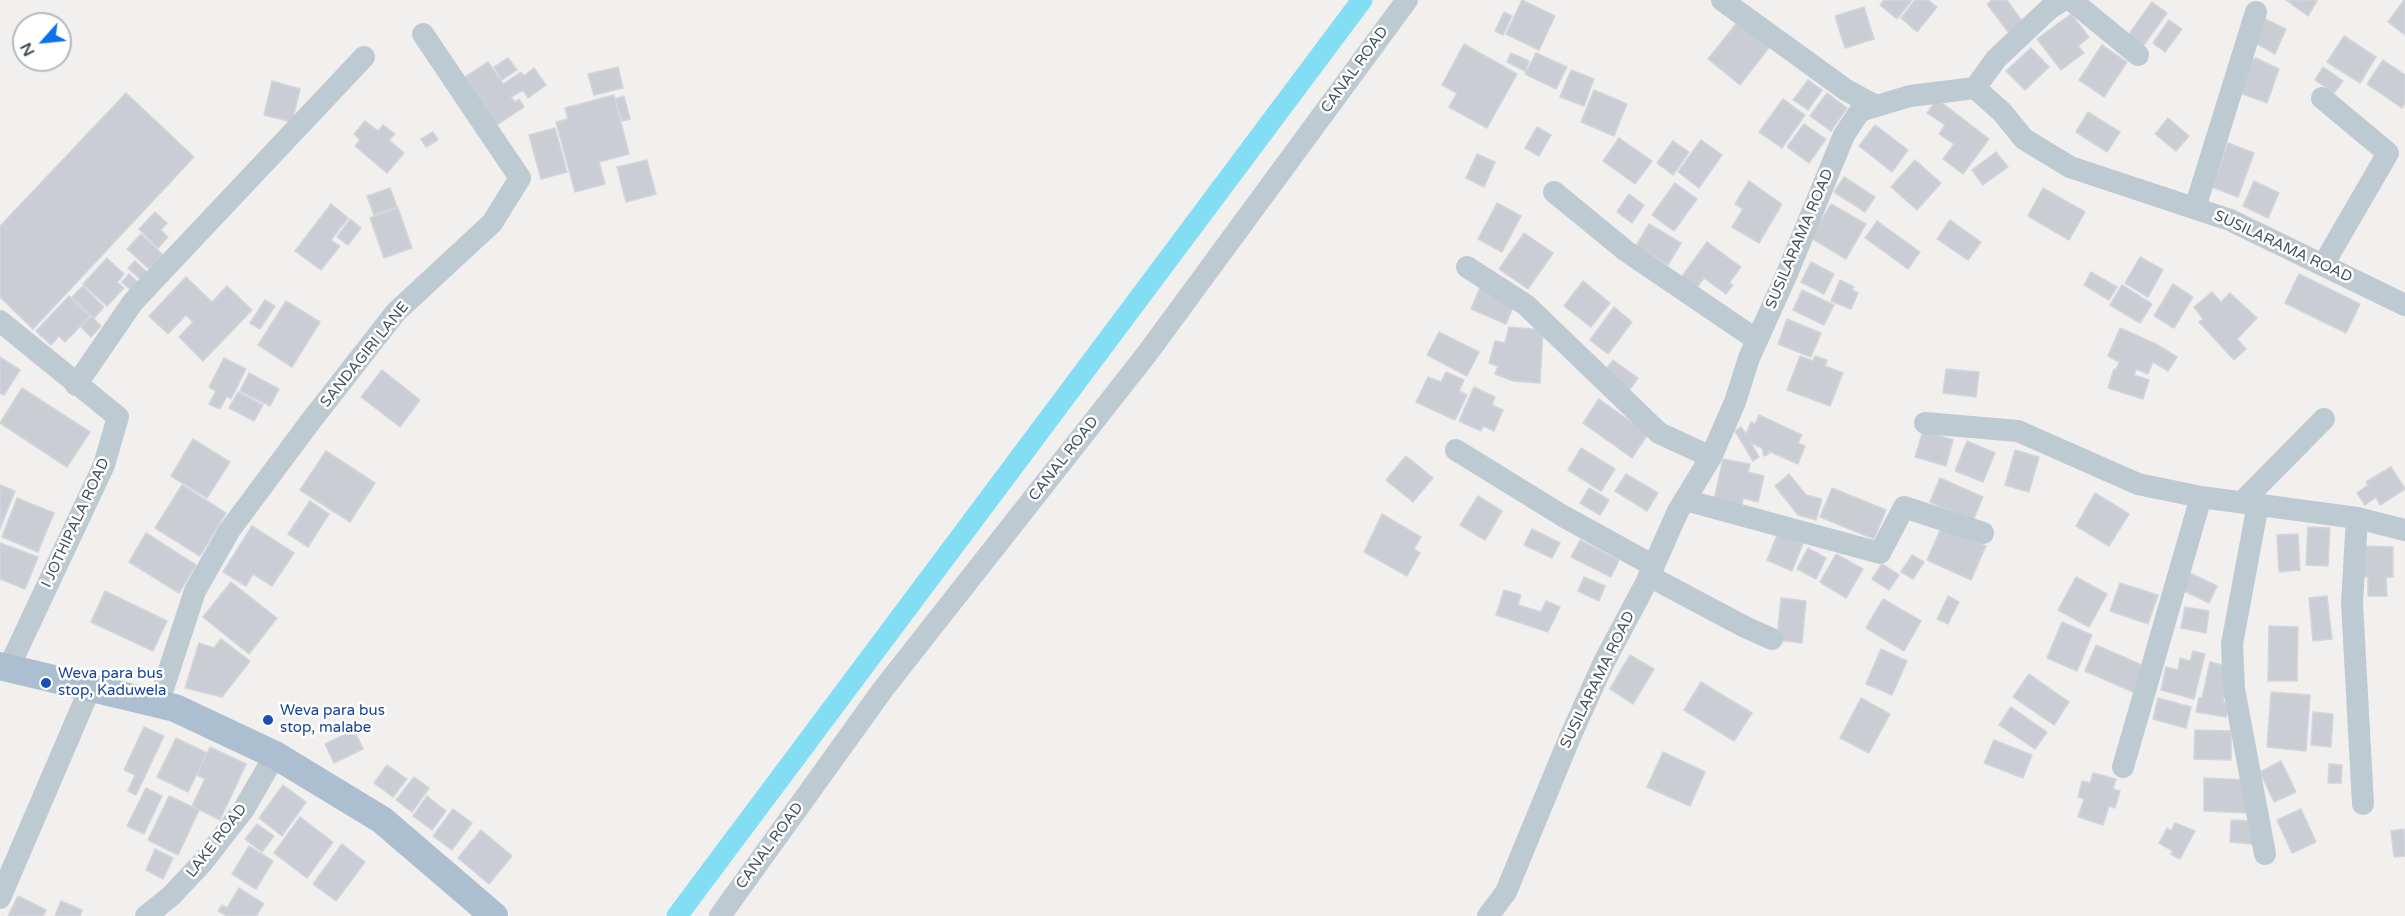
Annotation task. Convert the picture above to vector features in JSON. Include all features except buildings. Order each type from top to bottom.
[{"type":"main road","points":[[4,667],[91,686],[175,708],[274,755],[382,820],[494,916]]},
{"type":"street","name":"CANAL ROAD","points":[[720,916],[884,688],[1146,355],[1407,0]]},
{"type":"street","points":[[1722,0],[1846,90],[1876,106]]},
{"type":"street","points":[[2071,0],[2138,55]]},
{"type":"street","points":[[1975,88],[1996,59],[2052,3]]},
{"type":"street","points":[[2195,208],[2256,12]]},
{"type":"street","name":"SANDAGIRI LANE","points":[[158,704],[195,591],[229,531],[396,312],[492,223],[520,178],[423,34]]},
{"type":"street","points":[[76,385],[134,302],[364,57]]},
{"type":"street","name":"SUSILARAMA ROAD","points":[[1488,916],[1506,892],[1604,662],[1652,571],[1685,500],[1711,457],[1757,340],[1844,135],[1860,111],[1910,96],[1975,88],[2002,112],[2024,139],[2070,167],[2230,220],[2405,305]]},
{"type":"street","points":[[2322,98],[2388,153],[2323,265]]},
{"type":"street","points":[[1554,192],[1626,251],[1757,340]]},
{"type":"street","points":[[1467,267],[1526,305],[1659,433],[1711,457]]},
{"type":"street","name":"I JOTHIPALA ROAD","points":[[0,321],[118,417],[104,465],[4,667]]},
{"type":"street","points":[[2265,854],[2234,689],[2232,644],[2250,503],[2324,419]]},
{"type":"street","points":[[1925,423],[2018,431],[2138,484],[2201,497],[2357,518],[2405,530]]},
{"type":"street","points":[[1456,450],[1745,627],[1772,639]]},
{"type":"street","points":[[2123,767],[2201,497]]},
{"type":"street","points":[[1685,500],[1880,553],[1904,507],[1983,533]]},
{"type":"street","points":[[2357,518],[2352,603],[2363,804]]},
{"type":"street","points":[[0,898],[91,686]]},
{"type":"street","name":"LAKE ROAD","points":[[146,916],[171,896],[202,863],[244,809],[274,755]]},
{"type":"waterway","points":[[677,916],[1362,0]]},
{"type":"place","name":"Weva para bus stop, Kaduwela","points":[[46,683]]},
{"type":"place","name":"Weva para bus stop, malabe","points":[[268,720]]}]
